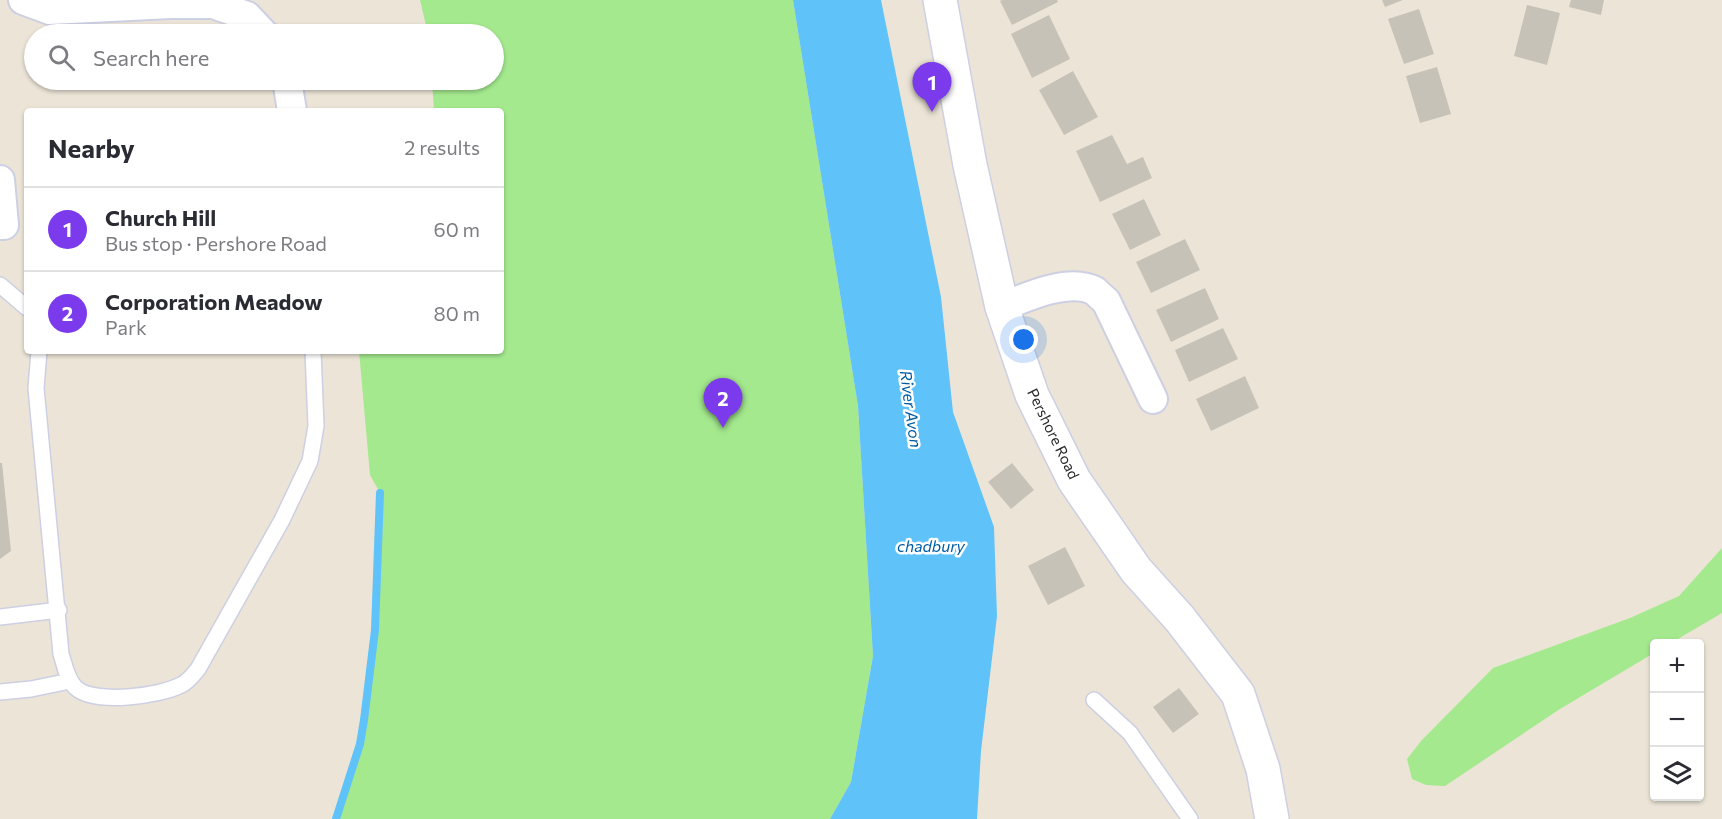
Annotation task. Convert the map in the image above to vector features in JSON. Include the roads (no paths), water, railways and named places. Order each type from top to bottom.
[{"type":"main road","name":"Pershore Road","points":[[940,0],[970,165],[1002,307],[1032,394],[1074,480],[1136,570],[1180,619],[1238,694],[1263,769],[1272,819]]},
{"type":"street","points":[[23,0],[50,10],[213,4],[247,16],[255,24]]},
{"type":"street","points":[[289,90],[292,108]]},
{"type":"street","points":[[0,180],[4,225],[0,225]]},
{"type":"street","points":[[1002,307],[1046,289],[1076,287],[1093,290],[1106,301],[1153,399]]},
{"type":"lane","points":[[0,285],[24,305]]},
{"type":"lane","points":[[39,354],[36,388],[62,654],[70,681],[78,690],[92,695],[114,697],[166,692],[184,684],[198,669],[282,520],[310,461],[316,426],[313,354]]},
{"type":"lane","points":[[0,617],[58,610]]},
{"type":"lane","points":[[0,692],[31,689],[70,681]]},
{"type":"lane","points":[[1094,700],[1130,733],[1190,819]]},
{"type":"water","name":"chadbury","points":[[793,0],[881,0],[941,297],[953,412],[994,527],[997,616],[981,751],[977,819],[830,819],[851,782],[873,656],[858,406]]},
{"type":"waterway","points":[[336,819],[360,744],[364,720],[375,630],[380,493]]},
{"type":"place","name":"Church Hill","points":[[932,112]]},
{"type":"place","name":"Corporation Meadow","points":[[723,428]]},
{"type":"water label","name":"River Avon","points":[[911,409]]}]
